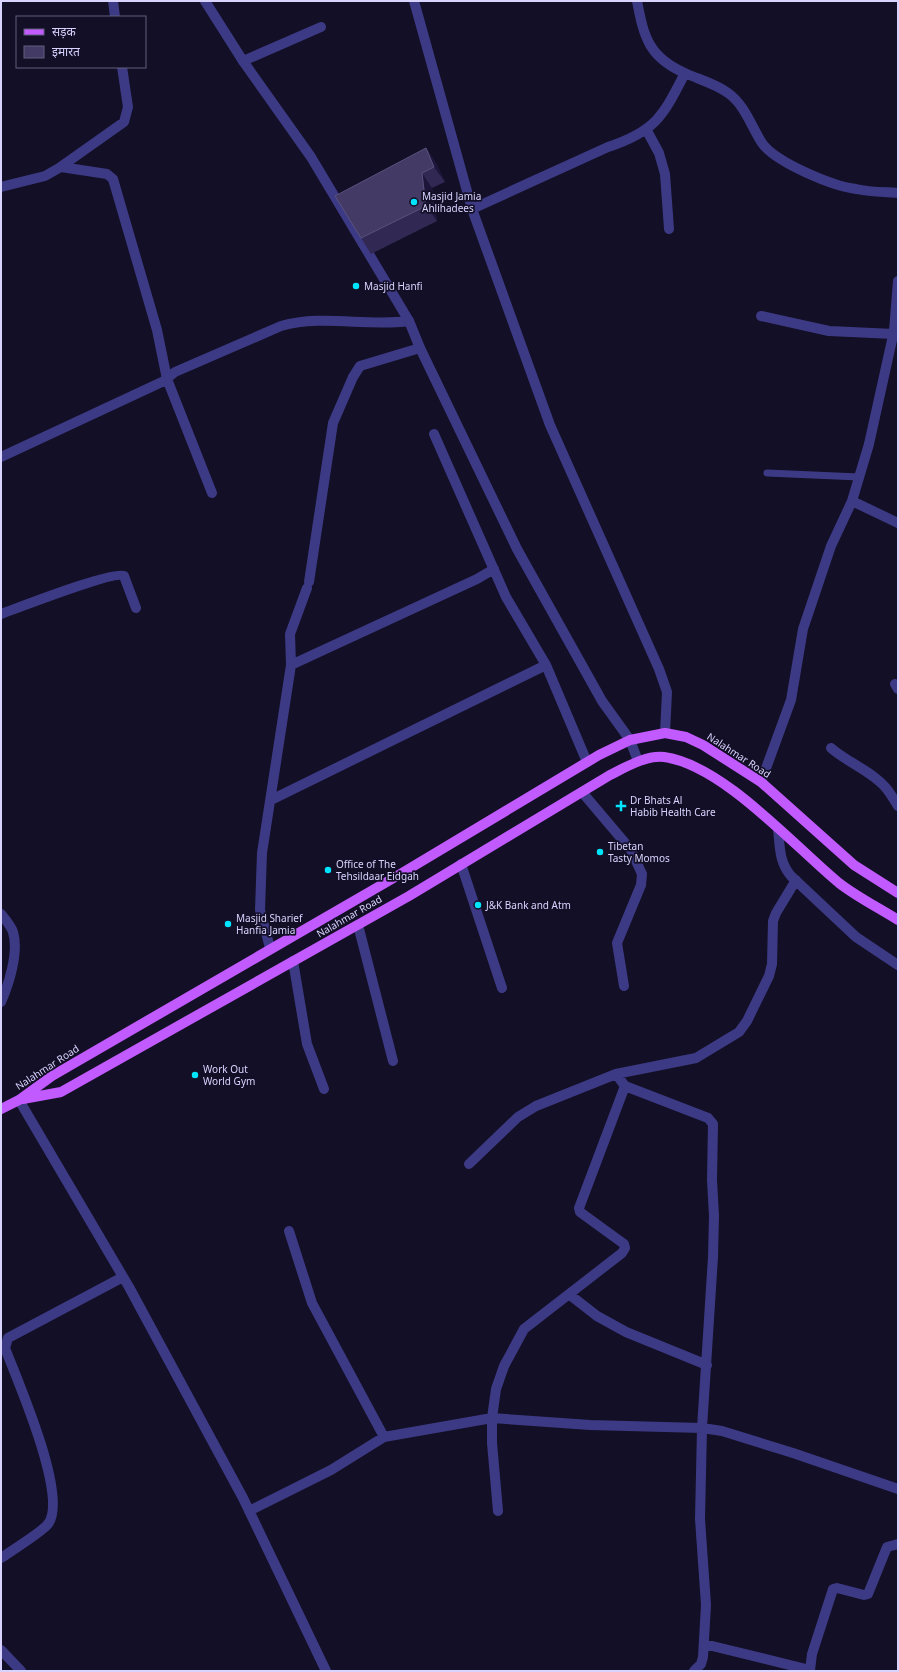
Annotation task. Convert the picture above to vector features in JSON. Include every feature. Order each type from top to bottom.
[{"type":"main road","name":"Nalahmar Road","points":[[19,1100],[52,1076],[270,948],[397,876],[587,762],[630,740],[665,733],[686,737],[703,745],[761,782],[854,865],[898,893]]},
{"type":"main road","name":"Nalahmar Road","points":[[19,1100],[61,1092],[358,925],[582,792],[638,761],[664,757],[693,766],[735,791],[840,884],[898,920]]},
{"type":"main road","points":[[1,1109],[19,1100]]},
{"type":"street","points":[[113,1],[115,16]]},
{"type":"street","points":[[205,1],[243,61],[312,157],[409,321],[420,348],[517,549],[602,701],[630,740],[638,761]]},
{"type":"street","points":[[414,1],[472,209],[550,425],[659,669],[667,692],[665,733]]},
{"type":"street","points":[[637,1],[643,33],[650,48],[658,56],[685,73],[706,81],[729,93],[741,106],[762,144],[781,160],[839,186],[856,190],[898,193]]},
{"type":"street","points":[[243,61],[321,27]]},
{"type":"street","points":[[1,187],[44,176],[61,167],[124,122],[128,107],[122,68]]},
{"type":"street","points":[[472,209],[601,150],[624,142],[646,129],[664,113],[685,73]]},
{"type":"street","points":[[646,129],[659,153],[665,174],[669,229]]},
{"type":"street","points":[[61,167],[107,174],[113,179],[157,330],[167,379],[212,493]]},
{"type":"street","points":[[761,782],[791,700],[803,629],[831,546],[852,501],[869,444],[894,334],[898,281]]},
{"type":"street","points":[[761,316],[829,331],[894,334]]},
{"type":"street","points":[[1,457],[167,379],[175,372],[281,326],[296,322],[365,321],[383,324],[409,321]]},
{"type":"street","points":[[270,948],[260,910],[262,853],[267,811],[271,800],[291,665],[290,634],[308,585],[333,423],[353,377],[360,366],[420,348]]},
{"type":"street","points":[[434,434],[506,597],[546,665],[587,762]]},
{"type":"street","points":[[852,501],[898,523]]},
{"type":"street","points":[[291,665],[477,579],[494,569]]},
{"type":"street","points":[[1,614],[99,579],[119,574],[124,576],[136,608]]},
{"type":"street","points":[[271,800],[546,665]]},
{"type":"street","points":[[831,748],[843,758],[875,778],[886,788],[898,806]]},
{"type":"street","points":[[582,792],[631,850],[642,874],[641,885],[617,943],[624,986]]},
{"type":"street","points":[[778,829],[780,858],[785,869],[856,937],[898,965]]},
{"type":"street","points":[[461,864],[502,988]]},
{"type":"street","points":[[469,1164],[518,1116],[536,1106],[616,1074],[696,1058],[739,1032],[747,1021],[769,976],[772,964],[773,921],[776,913],[796,880]]},
{"type":"street","points":[[1,914],[13,932],[14,945],[10,980],[1,1002]]},
{"type":"street","points":[[358,925],[393,1061]]},
{"type":"street","points":[[293,961],[307,1044],[324,1089]]},
{"type":"street","points":[[616,1074],[625,1086],[708,1118],[713,1124],[712,1180],[714,1223],[707,1365],[702,1428],[700,1519],[706,1605],[703,1657],[701,1664],[694,1671]]},
{"type":"street","points":[[498,1511],[492,1443],[492,1418],[496,1389],[504,1366],[524,1329],[570,1295],[622,1253],[625,1248],[624,1244],[580,1212],[579,1208],[625,1086]]},
{"type":"street","points":[[19,1100],[123,1277],[249,1511],[326,1671]]},
{"type":"street","points":[[289,1231],[312,1303],[384,1437]]},
{"type":"street","points":[[1,1558],[48,1524],[54,1510],[53,1489],[47,1463],[5,1348],[8,1338],[123,1277]]},
{"type":"street","points":[[570,1295],[597,1316],[626,1332],[707,1365]]},
{"type":"street","points":[[249,1511],[331,1470],[384,1437],[492,1418],[590,1425],[702,1428],[742,1436],[898,1489]]},
{"type":"street","points":[[704,1644],[810,1670],[812,1654],[833,1589],[837,1588],[864,1595],[868,1594],[887,1547],[898,1544]]},
{"type":"street","points":[[1,1650],[21,1671]]},
{"type":"lane","points":[[767,473],[859,477]]},
{"type":"building","points":[[426,148],[434,167],[422,173],[426,206],[361,238],[335,196]]},
{"type":"place","name":"Masjid Jamia Ahlihadees","points":[[414,202]]},
{"type":"place","name":"Masjid Hanfi","points":[[356,286]]},
{"type":"place","name":"Dr Bhats Al Habib Health Care","points":[[621,806]]},
{"type":"place","name":"Tibetan Tasty Momos","points":[[600,852]]},
{"type":"place","name":"Office of The Tehsildaar Eidgah","points":[[328,870]]},
{"type":"place","name":"J&K Bank and Atm","points":[[478,905]]},
{"type":"place","name":"Masjid Sharief Hanfia Jamia","points":[[228,924]]},
{"type":"place","name":"Work Out World Gym","points":[[195,1075]]}]
